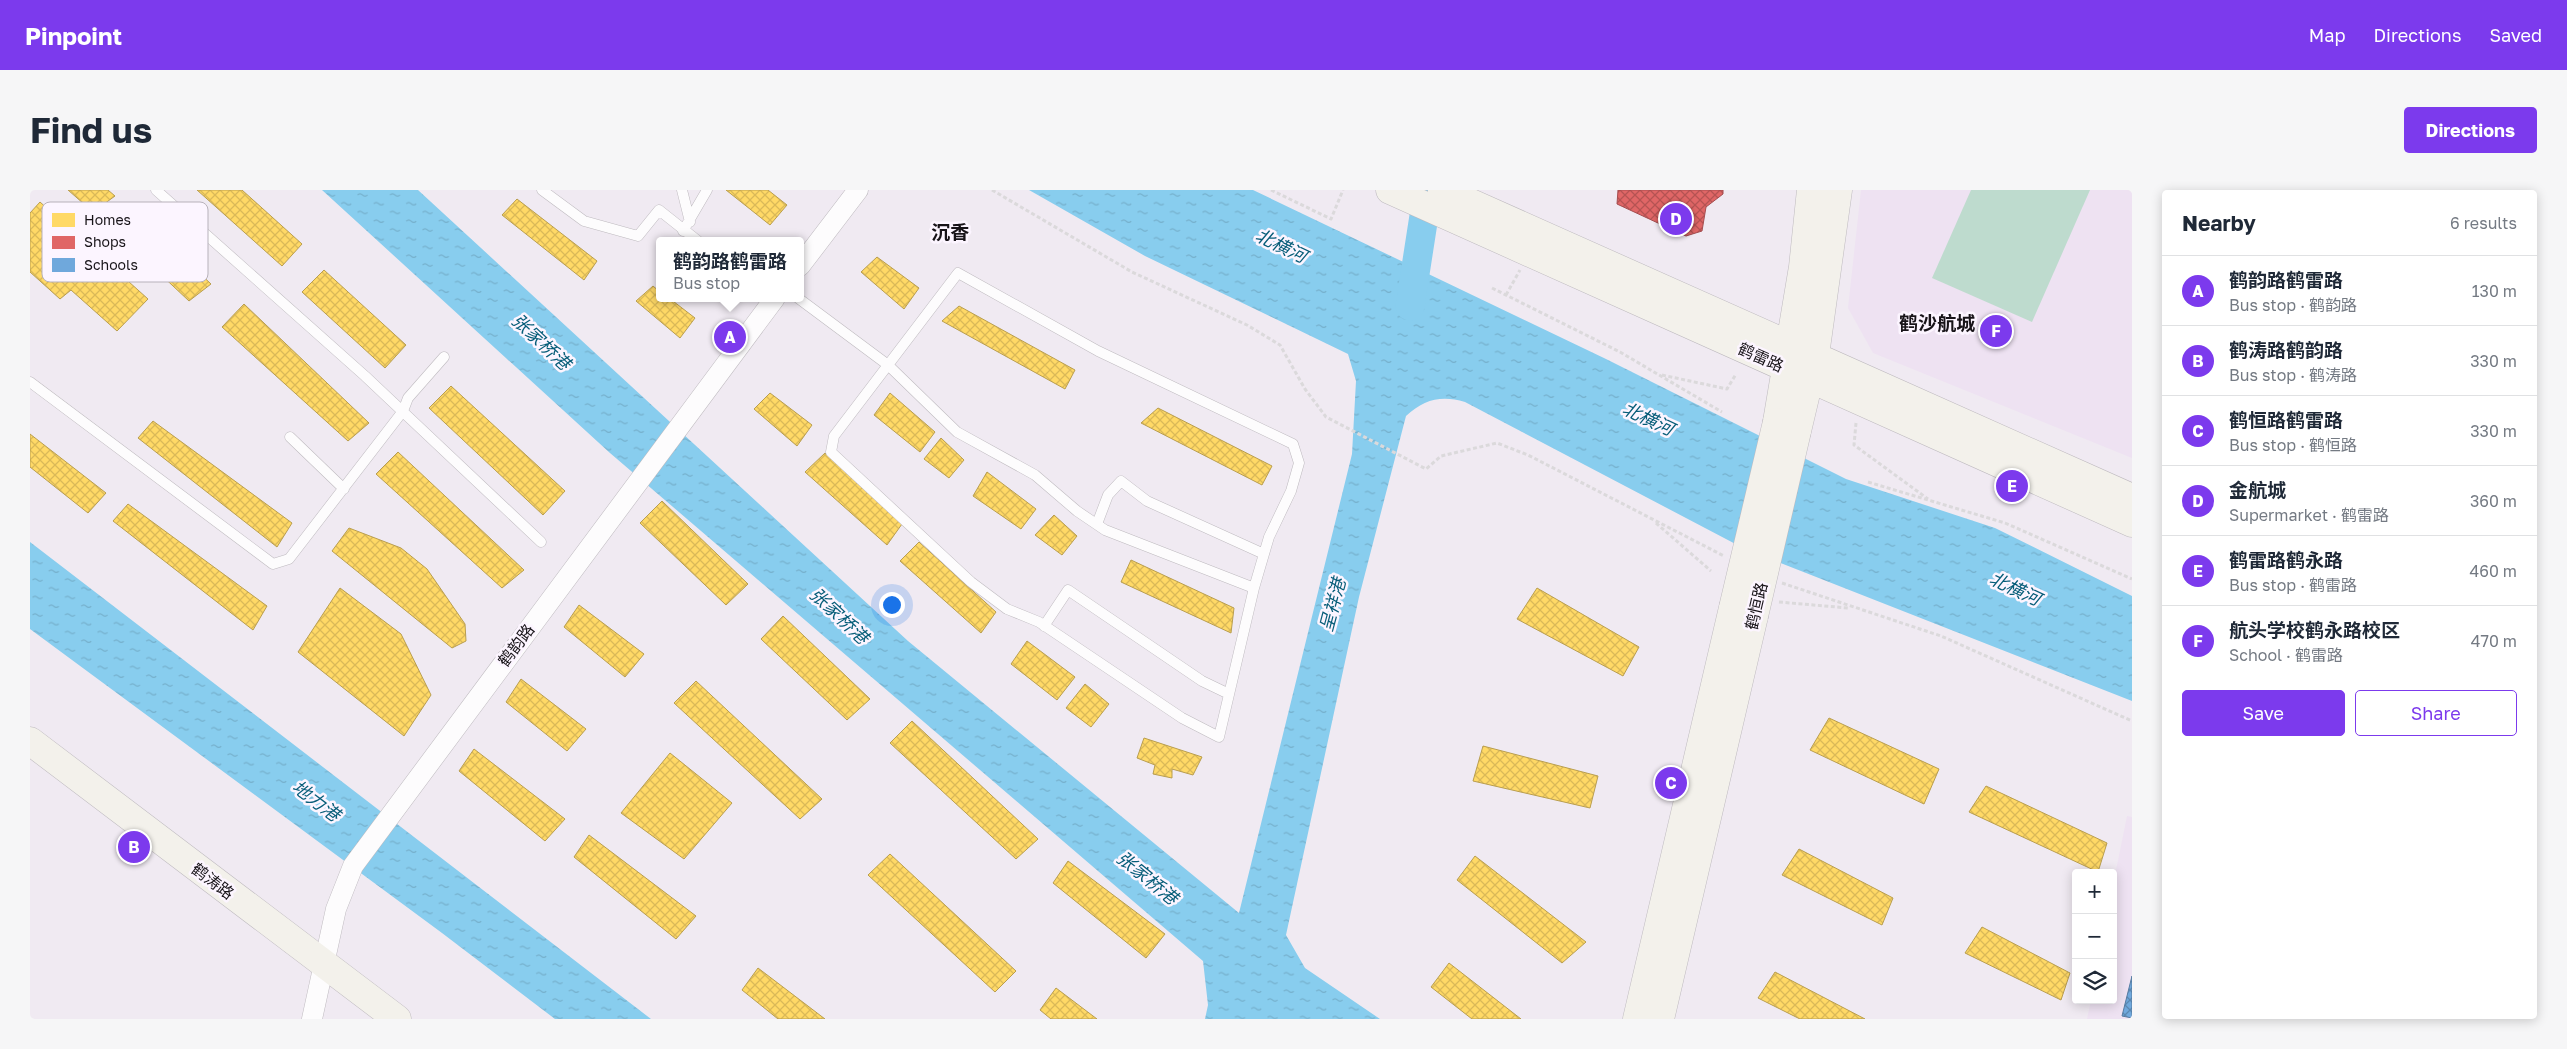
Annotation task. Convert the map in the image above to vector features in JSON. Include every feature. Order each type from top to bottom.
[{"type":"street","points":[[804,261],[858,190]]},
{"type":"street","name":"鹤雷路","points":[[1390,190],[1455,204],[1801,362],[2132,523]]},
{"type":"street","name":"鹤恒路","points":[[1801,362],[1803,267],[1812,190]]},
{"type":"street","name":"鹤恒路","points":[[1660,1019],[1744,612],[1787,427],[1838,190]]},
{"type":"street","name":"鹤韵路","points":[[312,1019],[336,909],[353,866],[690,411],[773,302]]},
{"type":"street","name":"鹤雷路","points":[[1801,362],[2132,498]]},
{"type":"street","name":"鹤恒路","points":[[1637,1019],[1744,612]]},
{"type":"street","name":"鹤涛路","points":[[30,741],[397,1019]]},
{"type":"lane","points":[[156,190],[169,202]]},
{"type":"lane","points":[[542,190],[584,221],[638,236],[659,210],[692,237]]},
{"type":"lane","points":[[682,190],[690,222]]},
{"type":"lane","points":[[683,231],[707,190]]},
{"type":"lane","points":[[208,237],[403,411],[541,542]]},
{"type":"lane","points":[[958,272],[1098,351],[1293,444],[1299,463],[1291,491],[1279,513],[1264,554],[1254,588],[1219,737],[1182,718],[1044,626],[1007,609],[971,582],[831,452],[834,436],[958,272]]},
{"type":"lane","points":[[803,302],[888,365],[957,432],[1035,475],[1077,511],[1105,530],[1254,588]]},
{"type":"lane","points":[[30,382],[273,564],[289,559],[403,411],[408,398],[444,357]]},
{"type":"lane","points":[[290,437],[344,489]]},
{"type":"lane","points":[[1097,524],[1108,495],[1121,481],[1147,501],[1264,554]]},
{"type":"lane","points":[[1044,626],[1068,590],[1202,681],[1229,694]]},
{"type":"path","points":[[992,190],[1132,272],[1247,325],[1280,345],[1305,389],[1326,417],[1426,469]]},
{"type":"path","points":[[1271,190],[1330,219],[1343,190]]},
{"type":"path","points":[[1506,295],[1520,269]]},
{"type":"path","points":[[1492,288],[1620,352],[1722,412]]},
{"type":"path","points":[[1657,374],[1727,389],[1736,374]]},
{"type":"path","points":[[1856,423],[1854,445],[1931,500]]},
{"type":"path","points":[[1868,482],[2005,523],[2132,579]]},
{"type":"path","points":[[1652,520],[1711,571]]},
{"type":"path","points":[[1779,602],[1853,609]]},
{"type":"shaded area","points":[[1861,190],[2132,190],[2132,458],[1873,353],[1848,308]]},
{"type":"shaded area","points":[[2127,816],[2132,817],[2132,1019],[2087,1019],[2090,1004],[2117,1004],[2116,869]]},
{"type":"green space","points":[[1971,190],[2090,190],[2032,322],[1932,278]]},
{"type":"water","points":[[322,190],[418,190],[908,641],[1239,913],[1352,454],[1356,381],[1348,354],[1145,256],[1029,190],[1253,190],[1606,359],[1846,479],[1995,528],[2132,596],[2132,701],[1745,549],[1465,402],[1441,399],[1427,402],[1406,416],[1359,597],[1286,935],[1305,968],[1380,1019],[1205,1019],[1208,1005],[1203,961],[610,453]]},
{"type":"water","name":"地力港","points":[[30,542],[651,1019],[555,1019],[442,933],[30,629]]},
{"type":"building: Homes","points":[[68,190],[108,190],[115,196],[107,202],[82,202]]},
{"type":"building: Homes","points":[[197,190],[242,190],[302,244],[282,266]]},
{"type":"building: Homes","points":[[726,190],[768,190],[787,205],[770,225]]},
{"type":"building: Homes","points":[[517,199],[597,261],[584,280],[502,215]]},
{"type":"building: Homes","points":[[40,202],[42,204],[42,282],[129,282],[148,299],[117,331],[71,290],[60,299],[30,272],[30,213]]},
{"type":"building: Homes","points":[[877,257],[919,288],[904,309],[861,272]]},
{"type":"building: Homes","points":[[324,270],[406,345],[385,368],[302,292]]},
{"type":"building: Homes","points":[[208,281],[211,284],[189,301],[169,282]]},
{"type":"building: Homes","points":[[653,286],[656,289],[656,302],[674,302],[695,318],[680,338],[636,301]]},
{"type":"building: Homes","points":[[244,304],[369,423],[348,441],[222,327]]},
{"type":"building: Homes","points":[[959,306],[1075,370],[1065,389],[942,321]]},
{"type":"building: Homes","points":[[451,386],[565,491],[543,515],[429,408]]},
{"type":"building: Homes","points":[[770,393],[812,425],[797,446],[754,409]]},
{"type":"building: Homes","points":[[890,393],[935,432],[920,452],[874,415]]},
{"type":"building: Homes","points":[[1158,408],[1272,466],[1262,485],[1141,423]]},
{"type":"building: Homes","points":[[153,421],[292,523],[277,547],[138,438]]},
{"type":"building: Homes","points":[[30,434],[106,493],[88,513],[30,467]]},
{"type":"building: Homes","points":[[941,438],[964,460],[949,478],[924,459]]},
{"type":"building: Homes","points":[[398,452],[524,570],[502,588],[376,474]]},
{"type":"building: Homes","points":[[825,453],[902,524],[887,545],[805,472]]},
{"type":"building: Homes","points":[[987,472],[1036,509],[1021,529],[973,496]]},
{"type":"building: Homes","points":[[662,501],[748,584],[726,605],[640,523]]},
{"type":"building: Homes","points":[[128,504],[267,606],[253,630],[113,521]]},
{"type":"building: Homes","points":[[1054,515],[1077,536],[1062,555],[1035,535]]},
{"type":"building: Homes","points":[[349,528],[401,548],[427,569],[465,624],[466,641],[452,648],[332,551]]},
{"type":"building: Homes","points":[[919,542],[996,612],[981,633],[900,561]]},
{"type":"building: Homes","points":[[1131,560],[1234,608],[1231,633],[1121,582]]},
{"type":"building: Homes","points":[[340,588],[401,634],[431,695],[404,736],[298,652]]},
{"type":"building: Homes","points":[[1537,588],[1639,647],[1623,676],[1517,619]]},
{"type":"building: Homes","points":[[579,605],[644,654],[625,677],[564,627]]},
{"type":"building: Homes","points":[[783,616],[870,699],[847,720],[761,639]]},
{"type":"building: Homes","points":[[1027,641],[1075,677],[1057,700],[1011,664]]},
{"type":"building: Homes","points":[[521,679],[586,729],[567,751],[506,702]]},
{"type":"building: Homes","points":[[696,681],[822,799],[800,819],[674,703]]},
{"type":"building: Homes","points":[[1085,684],[1109,704],[1091,727],[1066,708]]},
{"type":"building: Homes","points":[[1829,718],[1939,769],[1924,804],[1810,750]]},
{"type":"building: Homes","points":[[912,721],[1038,839],[1016,859],[890,743]]},
{"type":"building: Homes","points":[[1144,738],[1202,757],[1193,775],[1172,769],[1172,778],[1153,774],[1155,765],[1137,758]]},
{"type":"building: Homes","points":[[1483,746],[1598,776],[1590,808],[1473,781]]},
{"type":"building: Homes","points":[[474,749],[565,819],[545,841],[459,771]]},
{"type":"building: Homes","points":[[670,753],[732,803],[684,859],[621,813]]},
{"type":"building: Homes","points":[[1986,786],[2107,843],[2099,869],[2092,869],[1969,812]]},
{"type":"building: Homes","points":[[589,835],[696,916],[676,939],[574,857]]},
{"type":"building: Homes","points":[[1799,849],[1893,898],[1882,925],[1782,875]]},
{"type":"building: Homes","points":[[890,854],[1016,971],[995,992],[868,875]]},
{"type":"building: Homes","points":[[1475,856],[1586,942],[1562,963],[1457,880]]},
{"type":"building: Homes","points":[[1068,861],[1165,934],[1146,958],[1053,883]]},
{"type":"building: Homes","points":[[1982,927],[2070,973],[2061,1000],[1965,953]]},
{"type":"building: Homes","points":[[1449,963],[1521,1019],[1472,1019],[1431,987]]},
{"type":"building: Homes","points":[[758,968],[825,1019],[778,1019],[742,990]]},
{"type":"building: Homes","points":[[1775,972],[1865,1019],[1800,1019],[1758,998]]},
{"type":"building: Homes","points":[[1056,988],[1097,1019],[1051,1019],[1040,1010]]},
{"type":"building: Shops","points":[[1618,190],[1723,190],[1723,194],[1706,207],[1702,231],[1686,236],[1617,204]]},
{"type":"building: Schools","points":[[2132,976],[2132,1018],[2122,1016]]},
{"type":"waterway","name":"呈祥港","points":[[1410,306],[1428,190]]},
{"type":"place","name":"金航城","points":[[1676,219]]},
{"type":"place","name":"航头学校鹤永路校区","points":[[1996,331]]},
{"type":"place","name":"鹤韵路鹤雷路","points":[[730,337]]},
{"type":"place","name":"鹤雷路鹤永路","points":[[2012,486]]},
{"type":"place","name":"鹤恒路鹤雷路","points":[[1671,783]]},
{"type":"place","name":"鹤涛路鹤韵路","points":[[134,847]]},
{"type":"district","name":"沉香","points":[[950,232]]},
{"type":"district","name":"鹤沙航城","points":[[1937,323]]},
{"type":"water label","name":"北横河","points":[[1281,246]]},
{"type":"water label","name":"张家桥港","points":[[541,342]]},
{"type":"water label","name":"北横河","points":[[1648,419]]},
{"type":"water label","name":"北横河","points":[[2015,589]]},
{"type":"water label","name":"张家桥港","points":[[839,616]]},
{"type":"water label","name":"张家桥港","points":[[1147,878]]}]
